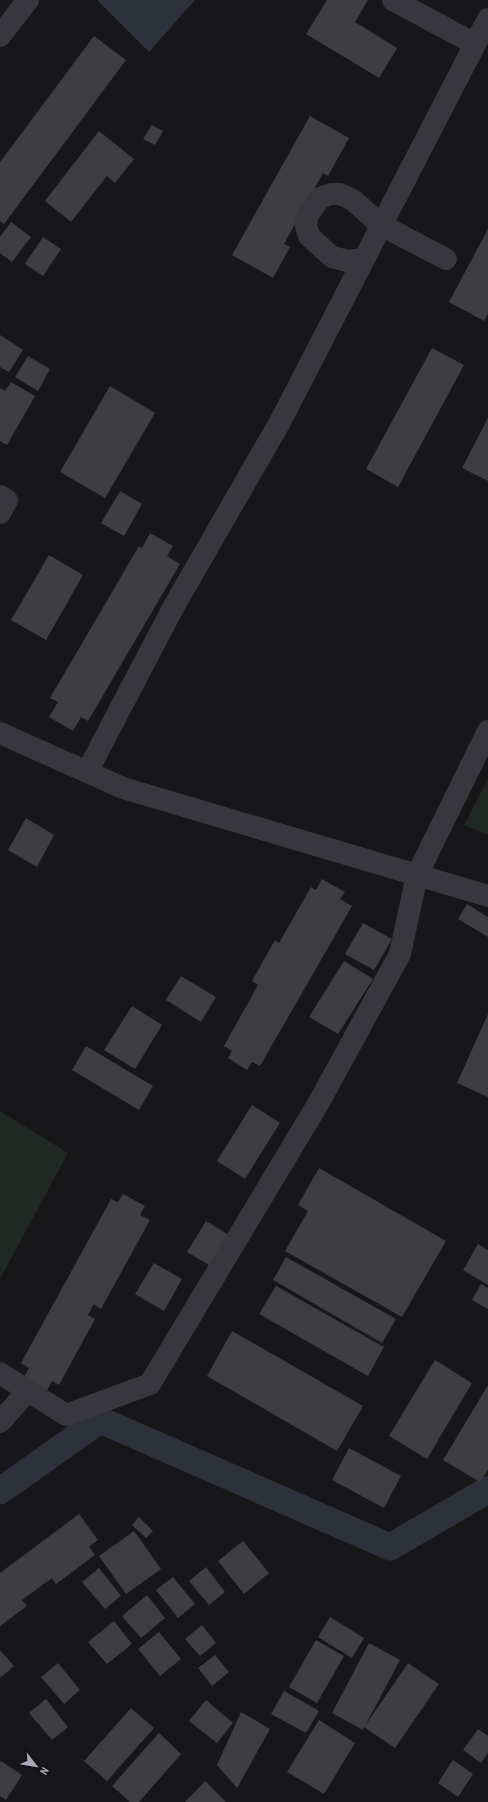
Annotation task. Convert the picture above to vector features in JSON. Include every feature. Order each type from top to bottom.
[{"type":"street","points":[[0,36],[28,0]]},
{"type":"street","points":[[393,0],[475,44]]},
{"type":"street","points":[[87,772],[174,606],[280,422],[488,19]]},
{"type":"street","points":[[363,259],[348,261],[332,256],[309,236],[306,226],[308,216],[320,198],[331,194],[340,194],[353,200],[381,225],[446,259]]},
{"type":"street","points":[[0,496],[7,500],[0,513]]},
{"type":"street","points":[[0,1373],[66,1414],[150,1384],[318,1104],[400,954],[417,875],[488,731]]},
{"type":"street","points":[[0,733],[123,788],[488,896]]},
{"type":"street","points":[[0,1422],[28,1391]]},
{"type":"shaded area","points":[[97,0],[195,0],[149,52]]},
{"type":"shaded area","points":[[488,779],[488,835],[464,825]]},
{"type":"shaded area","points":[[0,1111],[68,1153],[0,1279]]},
{"type":"building","points":[[327,0],[368,0],[355,22],[397,48],[379,78],[306,34]]},
{"type":"building","points":[[94,36],[126,60],[4,224],[0,221],[0,162]]},
{"type":"building","points":[[310,116],[349,138],[328,176],[323,173],[284,244],[290,247],[273,278],[232,255]]},
{"type":"building","points":[[152,125],[163,131],[155,145],[143,139]]},
{"type":"building","points":[[99,131],[134,159],[115,183],[107,176],[71,222],[45,201]]},
{"type":"building","points":[[11,222],[31,237],[12,262],[0,253],[0,237]]},
{"type":"building","points":[[488,229],[488,314],[484,321],[449,302]]},
{"type":"building","points":[[43,237],[61,249],[43,276],[25,264]]},
{"type":"building","points":[[0,335],[23,350],[9,372],[0,367]]},
{"type":"building","points":[[432,348],[464,365],[398,487],[366,469]]},
{"type":"building","points":[[28,356],[50,369],[38,391],[15,377]]},
{"type":"building","points":[[11,382],[35,396],[7,445],[0,441],[0,388],[5,391]]},
{"type":"building","points":[[110,386],[155,413],[105,498],[60,472]]},
{"type":"building","points":[[488,418],[488,481],[462,468]]},
{"type":"building","points":[[120,491],[142,504],[124,536],[101,523]]},
{"type":"building","points":[[150,533],[173,546],[167,556],[180,564],[88,721],[81,717],[73,731],[49,717],[58,702],[50,698],[139,546],[142,548]]},
{"type":"building","points":[[49,555],[83,575],[46,640],[11,620]]},
{"type":"building","points":[[26,818],[54,835],[37,867],[8,850]]},
{"type":"building","points":[[322,879],[345,892],[340,899],[352,906],[260,1066],[252,1062],[247,1070],[228,1058],[232,1051],[224,1046],[258,985],[252,981],[275,940],[279,943],[311,887],[316,890]]},
{"type":"building","points":[[467,904],[488,917],[488,937],[458,919]]},
{"type":"building","points":[[363,923],[392,939],[374,970],[345,954]]},
{"type":"building","points":[[344,961],[373,979],[338,1034],[309,1017]]},
{"type":"building","points":[[181,976],[216,997],[201,1022],[166,1000]]},
{"type":"building","points":[[132,1006],[162,1025],[135,1069],[104,1050]]},
{"type":"building","points":[[488,1014],[488,1097],[457,1083]]},
{"type":"building","points":[[86,1046],[153,1086],[139,1110],[72,1070]]},
{"type":"building","points":[[252,1105],[280,1123],[245,1179],[217,1161]]},
{"type":"building","points":[[319,1168],[446,1241],[402,1317],[285,1251],[308,1211],[298,1205]]},
{"type":"building","points":[[123,1194],[145,1206],[140,1215],[150,1220],[101,1309],[94,1304],[88,1315],[95,1319],[59,1385],[52,1381],[45,1394],[22,1381],[29,1368],[21,1363],[111,1199],[118,1202]]},
{"type":"building","points":[[206,1221],[234,1238],[216,1269],[187,1252]]},
{"type":"building","points":[[478,1244],[488,1250],[488,1285],[463,1270]]},
{"type":"building","points":[[286,1257],[396,1319],[382,1343],[273,1280]]},
{"type":"building","points":[[154,1263],[182,1279],[164,1311],[135,1294]]},
{"type":"building","points":[[481,1284],[488,1288],[488,1309],[472,1300]]},
{"type":"building","points":[[276,1286],[384,1347],[368,1376],[259,1314]]},
{"type":"building","points":[[232,1331],[363,1406],[337,1451],[207,1376]]},
{"type":"building","points":[[435,1360],[472,1383],[427,1459],[389,1436]]},
{"type":"building","points":[[488,1385],[488,1470],[480,1482],[443,1460]]},
{"type":"building","points":[[349,1448],[401,1476],[384,1508],[332,1480]]},
{"type":"building","points":[[79,1514],[98,1540],[89,1547],[95,1555],[56,1584],[52,1578],[22,1600],[27,1606],[0,1626],[0,1573]]},
{"type":"building","points":[[139,1517],[153,1531],[146,1538],[132,1525]]},
{"type":"building","points":[[134,1531],[161,1569],[126,1594],[99,1556]]},
{"type":"building","points":[[243,1541],[269,1573],[244,1594],[218,1561]]},
{"type":"building","points":[[206,1567],[225,1592],[209,1605],[189,1581]]},
{"type":"building","points":[[99,1568],[121,1596],[105,1609],[82,1582]]},
{"type":"building","points":[[173,1577],[195,1604],[178,1618],[156,1590]]},
{"type":"building","points":[[147,1595],[165,1618],[141,1638],[122,1616]]},
{"type":"building","points":[[330,1617],[364,1638],[352,1658],[318,1637]]},
{"type":"building","points":[[114,1621],[132,1644],[107,1664],[88,1642]]},
{"type":"building","points":[[202,1625],[216,1643],[200,1656],[185,1639]]},
{"type":"building","points":[[159,1632],[181,1659],[160,1676],[138,1649]]},
{"type":"building","points":[[316,1640],[344,1656],[317,1703],[289,1687]]},
{"type":"building","points":[[369,1643],[400,1660],[365,1726],[408,1663],[439,1684],[395,1748],[364,1727],[363,1730],[332,1713]]},
{"type":"building","points":[[0,1650],[14,1666],[0,1678]]},
{"type":"building","points":[[215,1655],[229,1672],[212,1686],[198,1668]]},
{"type":"building","points":[[58,1663],[80,1690],[64,1704],[41,1677]]},
{"type":"building","points":[[284,1691],[319,1711],[306,1733],[271,1714]]},
{"type":"building","points":[[46,1699],[68,1727],[52,1740],[29,1713]]},
{"type":"building","points":[[206,1700],[233,1723],[217,1743],[189,1721]]},
{"type":"building","points":[[131,1708],[154,1728],[107,1781],[84,1761]]},
{"type":"building","points":[[241,1712],[270,1729],[237,1788],[217,1765]]},
{"type":"building","points":[[319,1720],[355,1743],[324,1794],[287,1772]]},
{"type":"building","points":[[478,1729],[488,1736],[488,1753],[481,1763],[463,1750]]},
{"type":"building","points":[[159,1733],[181,1754],[139,1802],[130,1802],[112,1786]]},
{"type":"building","points":[[453,1760],[473,1774],[458,1797],[438,1783]]},
{"type":"building","points":[[1,1761],[22,1775],[6,1800],[0,1796]]},
{"type":"building","points":[[205,1781],[226,1802],[185,1802]]},
{"type":"waterway","points":[[0,1491],[100,1420],[390,1547],[488,1490]]}]
